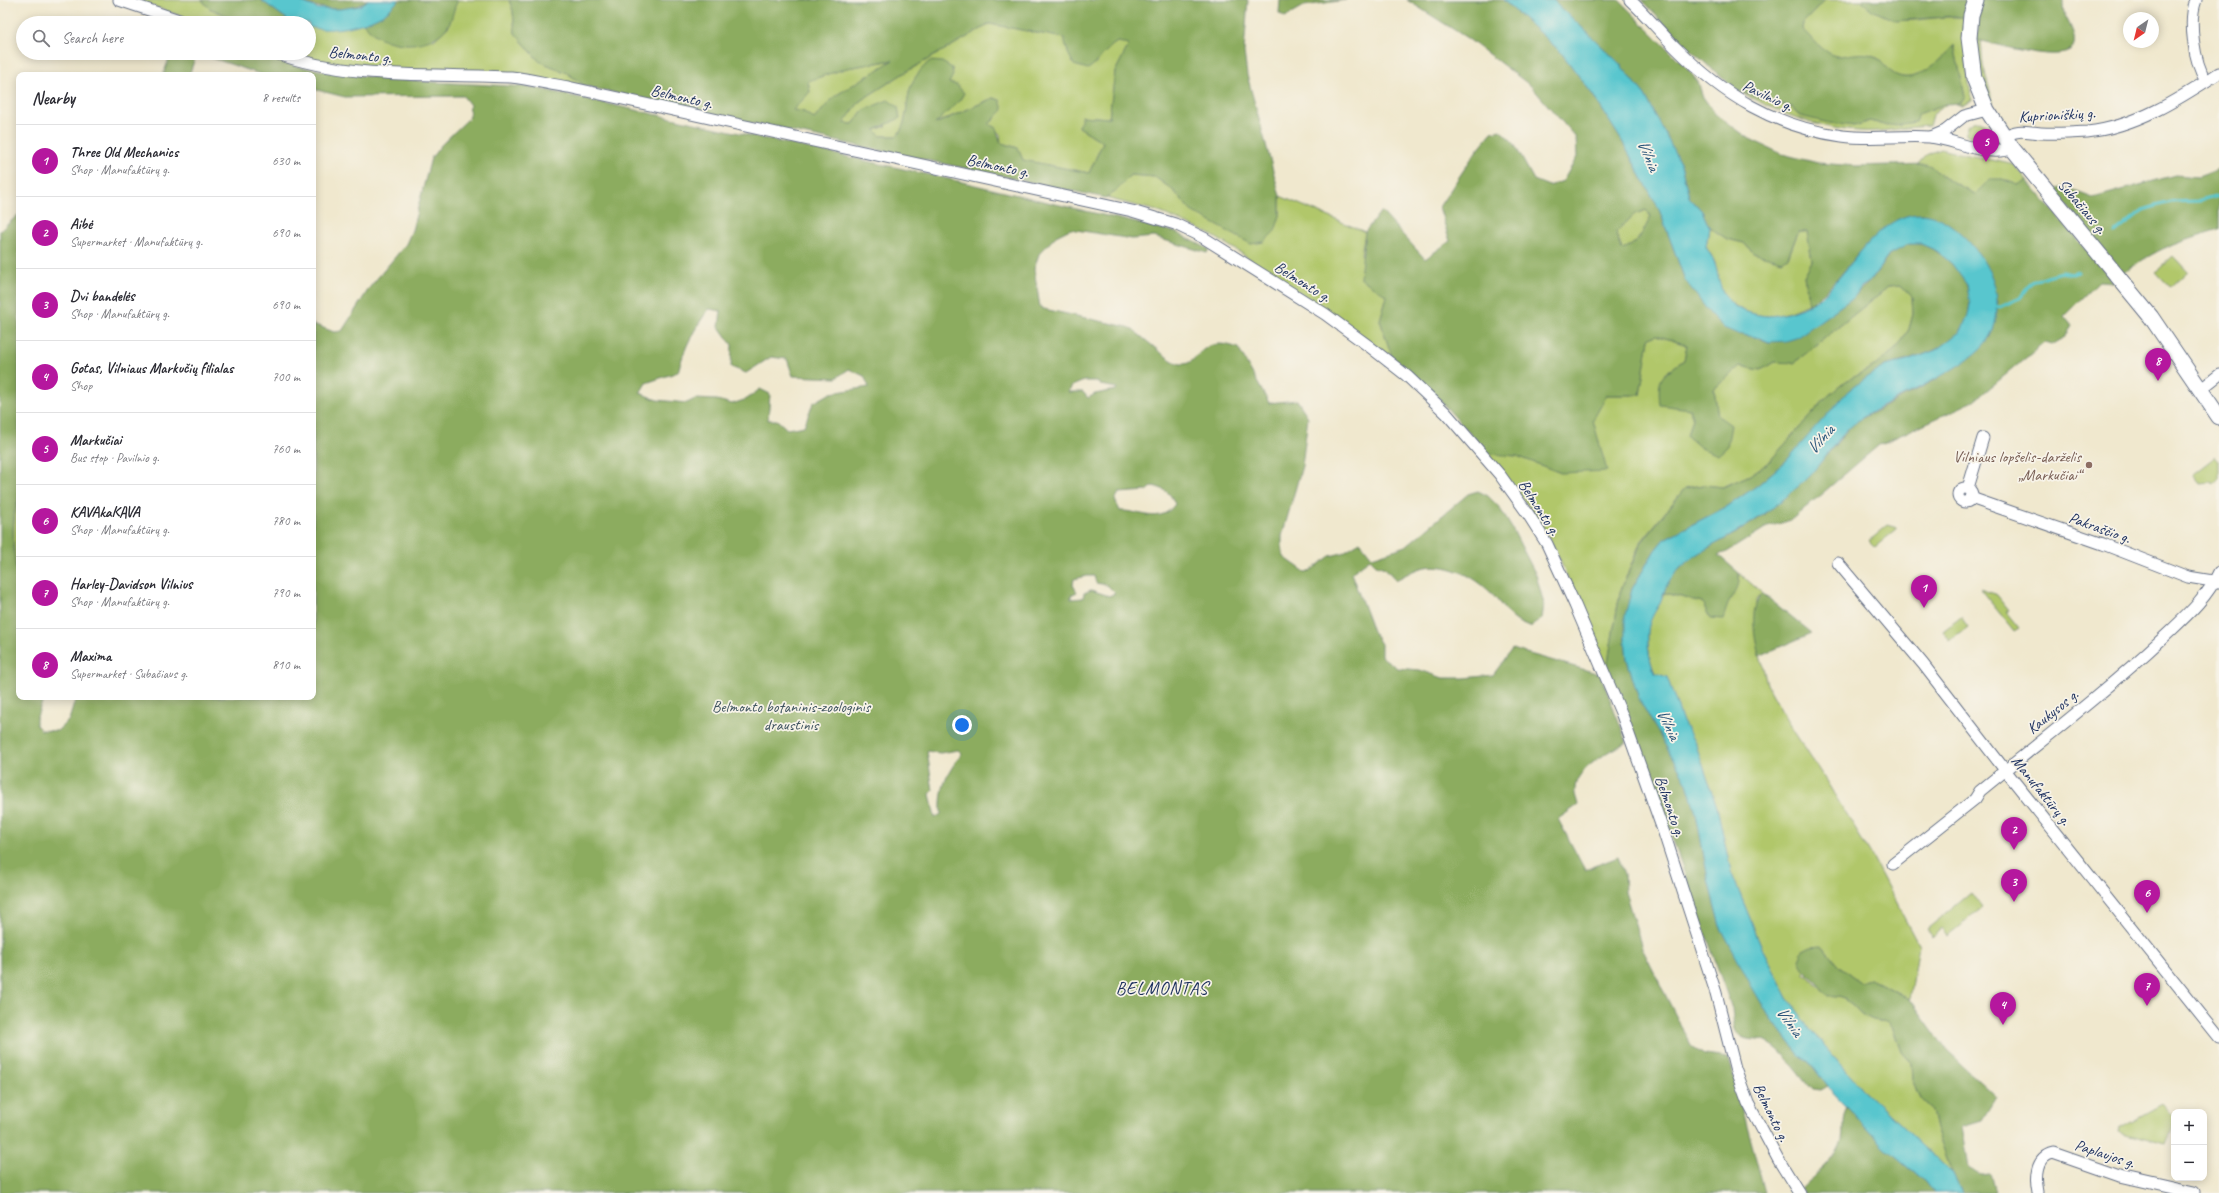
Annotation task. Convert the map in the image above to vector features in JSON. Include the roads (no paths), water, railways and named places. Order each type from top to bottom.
[{"type":"street","points":[[119,0],[167,16]]},
{"type":"street","name":"Pavilnio g.","points":[[1630,0],[1705,76],[1734,97],[1772,118],[1816,131],[1840,136],[1863,138],[1930,137],[1999,152],[2008,142]]},
{"type":"street","name":"Subačiaus g.","points":[[1976,0],[1971,15],[1969,38],[1974,78],[1987,110],[2008,142],[2151,317],[2219,417]]},
{"type":"street","points":[[2196,0],[2193,9],[2192,21],[2198,66],[2206,81]]},
{"type":"street","name":"Belmonto g.","points":[[300,60],[325,67],[366,72],[513,78],[568,87],[1132,211],[1175,224],[1204,238],[1325,314],[1365,343],[1407,376],[1446,412],[1500,475],[1547,544],[1625,722],[1664,833],[1711,978],[1735,1068],[1748,1103],[1778,1159],[1799,1193]]},
{"type":"street","name":"Kuprioniškių g.","points":[[2008,142],[2021,130],[2041,133],[2088,132],[2138,119],[2177,100],[2219,73]]},
{"type":"street","name":"Pavilnio g.","points":[[1930,137],[1952,127],[1964,116],[1987,110]]},
{"type":"street","points":[[1952,127],[1953,134],[1958,142]]},
{"type":"street","points":[[2200,390],[2219,375]]},
{"type":"street","name":"Pakraščio g.","points":[[1983,438],[1970,493],[2188,577],[2218,578]]},
{"type":"street","name":"Manufaktūrų g.","points":[[1838,563],[1892,624],[2005,770],[2219,1037]]},
{"type":"street","name":"Kaukysos g.","points":[[1893,864],[1975,799],[1980,791],[2141,658],[2194,608],[2218,578]]},
{"type":"street","name":"Paplaujos g.","points":[[2038,1193],[2038,1170],[2040,1161],[2045,1155],[2053,1153],[2119,1176],[2194,1193]]},
{"type":"water","points":[[261,0],[297,0],[319,9],[340,9],[360,6],[368,0],[399,0],[387,12],[374,19],[337,29],[316,29],[316,16],[283,16]]},
{"type":"water","name":"Vilnia","points":[[1503,0],[1553,0],[1618,62],[1645,95],[1681,165],[1689,197],[1702,211],[1709,227],[1706,247],[1715,264],[1724,294],[1734,306],[1752,314],[1773,316],[1788,313],[1809,305],[1821,297],[1834,284],[1876,235],[1892,222],[1910,215],[1929,215],[1949,224],[1956,229],[1975,249],[1993,280],[1997,301],[1995,323],[1990,336],[1981,348],[1951,370],[1878,408],[1856,422],[1839,439],[1810,475],[1787,496],[1746,527],[1688,561],[1671,578],[1651,620],[1648,633],[1648,648],[1655,673],[1667,677],[1683,722],[1696,745],[1717,807],[1731,872],[1763,950],[1788,998],[1817,1038],[1862,1089],[1952,1173],[1962,1193],[1934,1193],[1926,1182],[1885,1147],[1828,1087],[1808,1060],[1799,1056],[1769,1016],[1752,987],[1720,926],[1709,884],[1696,813],[1687,783],[1639,699],[1627,659],[1625,615],[1632,589],[1655,550],[1664,539],[1728,506],[1758,485],[1786,461],[1848,391],[1867,377],[1885,366],[1907,361],[1936,350],[1961,331],[1968,315],[1970,304],[1967,285],[1952,264],[1937,251],[1921,244],[1909,244],[1889,255],[1869,282],[1861,287],[1855,296],[1796,338],[1786,341],[1769,342],[1760,338],[1738,334],[1724,328],[1711,315],[1685,280],[1659,209],[1622,141],[1593,95],[1560,51]]},
{"type":"waterway","points":[[2115,233],[2143,210],[2170,202],[2200,201],[2219,196]]},
{"type":"waterway","points":[[1993,306],[2000,307],[2020,298],[2032,282],[2046,276],[2061,272],[2072,274],[2078,272]]},
{"type":"place","name":"Markučiai","points":[[1986,162]]},
{"type":"place","name":"Maxima","points":[[2158,381]]},
{"type":"place","name":"Vilniaus lopšelis-darželis „Markučiai“","points":[[2089,465]]},
{"type":"place","name":"Three Old Mechanics","points":[[1924,608]]},
{"type":"place","name":"Aibė","points":[[2014,850]]},
{"type":"place","name":"Dvi bandelės","points":[[2014,902]]},
{"type":"place","name":"KAVAkaKAVA","points":[[2147,913]]},
{"type":"place","name":"Harley-Davidson Vilnius","points":[[2147,1006]]},
{"type":"place","name":"Gotas, Vilniaus Markučių filialas","points":[[2003,1025]]},
{"type":"district","name":"BELMONTAS","points":[[1162,988]]},
{"type":"park label","name":"Belmonto botaninis-zoologinis draustinis","points":[[791,715]]}]
